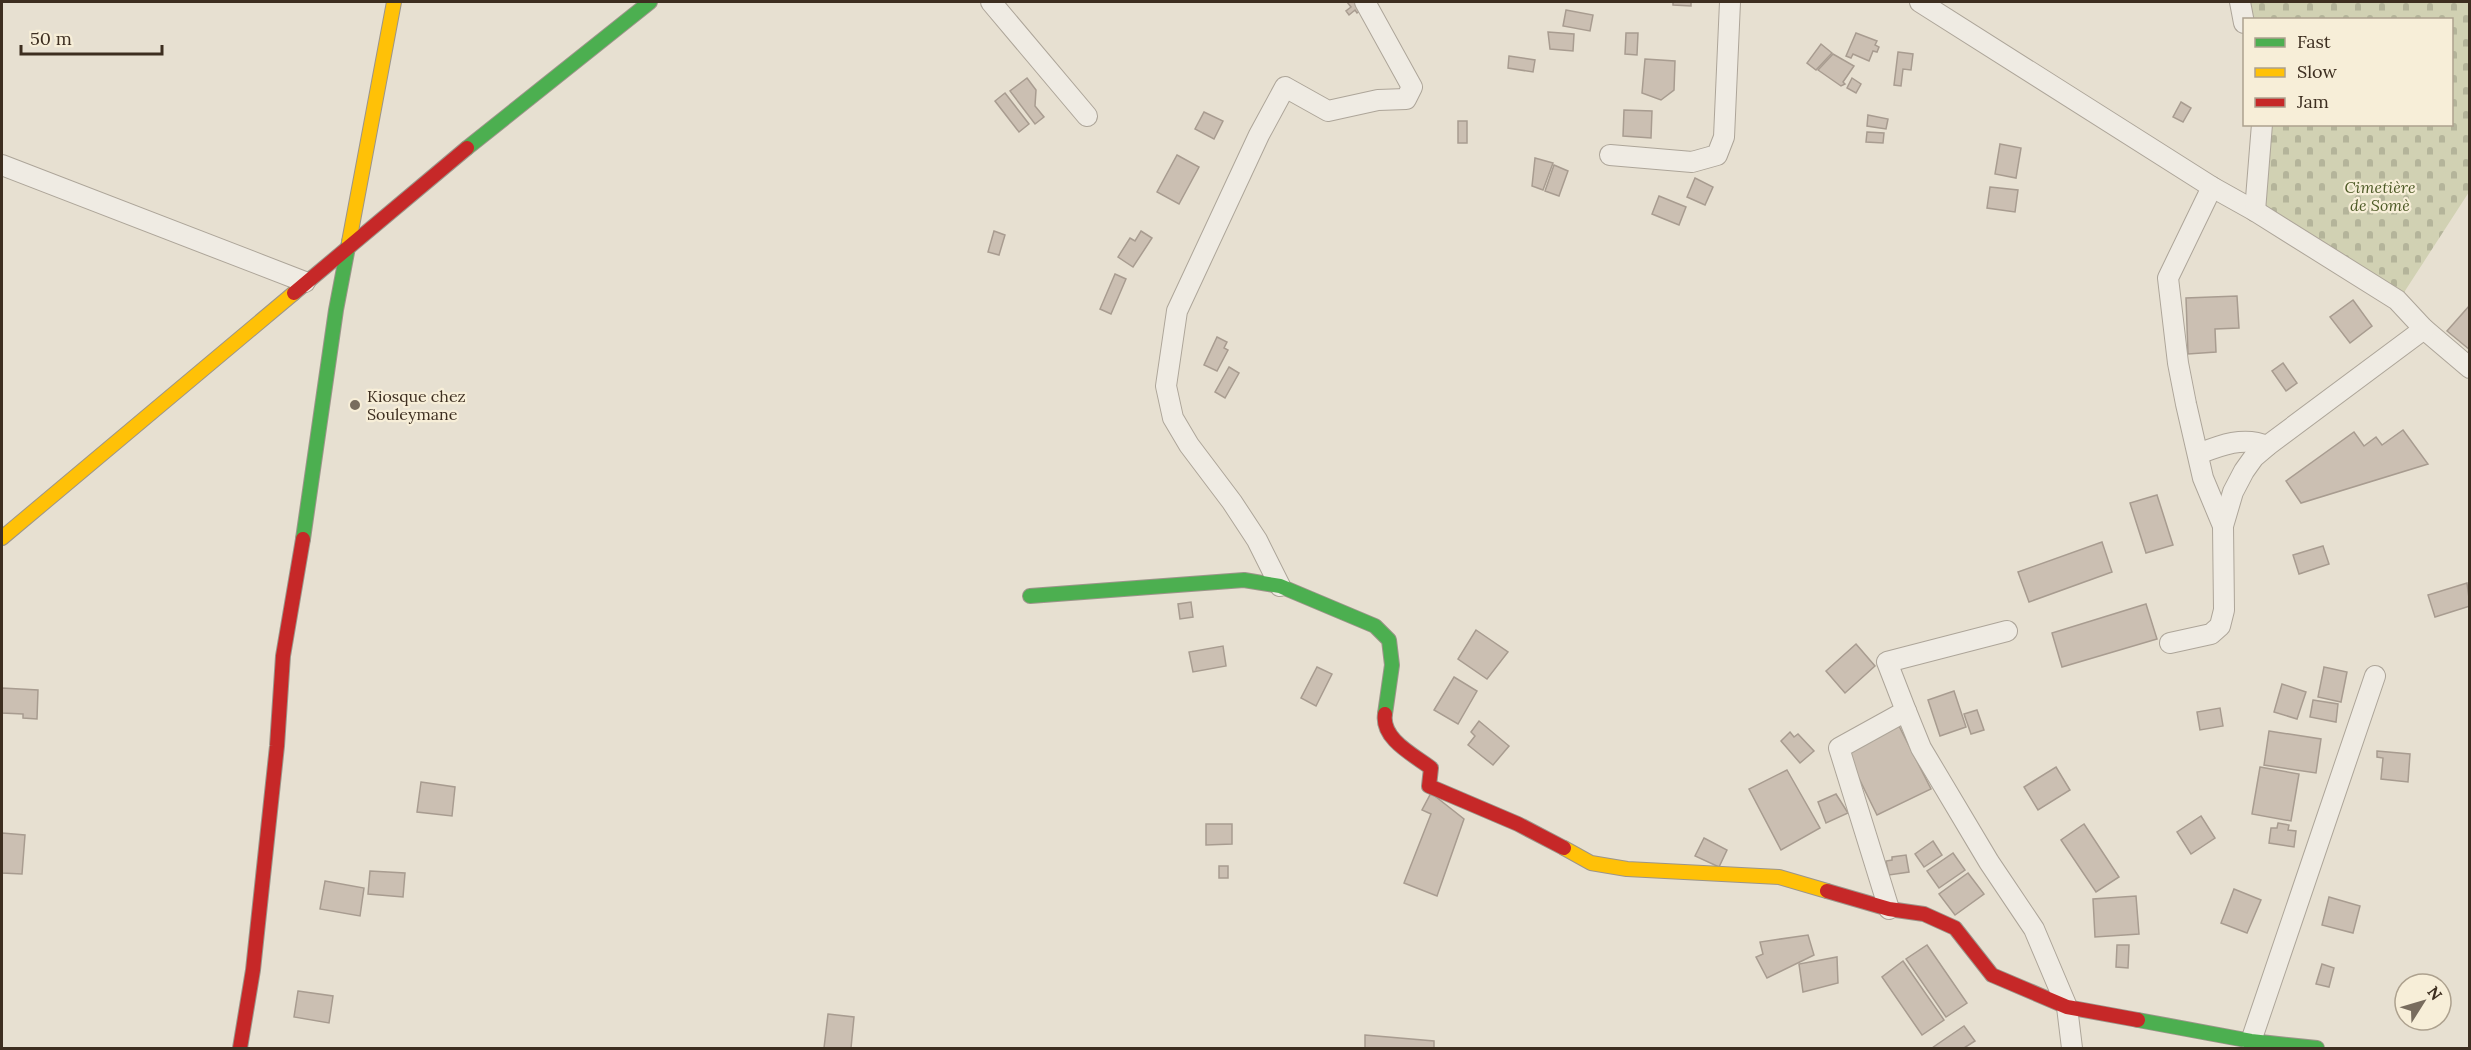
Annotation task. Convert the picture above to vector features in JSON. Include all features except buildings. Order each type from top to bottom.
[{"type":"street","points":[[240,1048],[253,970],[277,746],[283,656],[308,508],[336,310],[394,2]]},
{"type":"street","points":[[2,538],[506,115],[650,2]]},
{"type":"street","points":[[991,2],[1087,116]]},
{"type":"street","points":[[1280,586],[1257,540],[1189,445],[1173,418],[1166,386],[1177,311],[1259,135],[1285,87],[1328,111],[1378,100],[1406,99],[1412,87],[1365,2]]},
{"type":"street","points":[[1610,155],[1692,162],[1717,155],[1724,137],[1730,2]]},
{"type":"street","points":[[1920,2],[2212,188],[2255,211],[2397,300],[2424,329],[2469,368]]},
{"type":"street","points":[[2240,2],[2243,18]]},
{"type":"street","points":[[2255,211],[2262,126]]},
{"type":"street","points":[[2,165],[306,282]]},
{"type":"street","points":[[2212,188],[2168,278],[2178,363],[2203,478],[2223,526]]},
{"type":"street","points":[[2170,643],[2211,634],[2220,626],[2224,610],[2223,526],[2233,492],[2244,471],[2267,446],[2424,329]]},
{"type":"street","points":[[2198,454],[2244,440],[2267,446]]},
{"type":"street","points":[[1030,596],[1244,580],[1280,586],[1376,626],[1389,640],[1392,665],[1384,720],[1392,738],[1431,768],[1429,786],[1518,824],[1591,863],[1627,869],[1779,878],[1889,909],[1924,914],[1955,928],[1992,975],[2067,1007],[2251,1041],[2312,1048]]},
{"type":"street","points":[[2007,631],[1887,662],[1921,748],[1989,862],[2034,929],[2067,1007],[2072,1048]]},
{"type":"street","points":[[2251,1041],[2375,676]]},
{"type":"street","points":[[1889,909],[1839,748],[1906,711]]},
{"type":"green space","name":"Cimetière de Somè","points":[[2243,2],[2469,2],[2469,192],[2403,294],[2259,208],[2265,126],[2453,126],[2453,18],[2247,18]]},
{"type":"traffic: fast","points":[[467,148],[650,2]]},
{"type":"traffic: fast","points":[[303,539],[336,310],[349,242]]},
{"type":"traffic: fast","points":[[1030,596],[1244,580],[1280,586],[1375,626],[1389,640],[1392,665],[1385,714]]},
{"type":"traffic: fast","points":[[2138,1020],[2251,1041],[2317,1048]]},
{"type":"traffic: slow","points":[[349,242],[394,2]]},
{"type":"traffic: slow","points":[[2,538],[294,293]]},
{"type":"traffic: slow","points":[[1564,848],[1591,863],[1627,869],[1779,877],[1827,891]]},
{"type":"traffic: jam","points":[[294,293],[467,148]]},
{"type":"traffic: jam","points":[[240,1048],[253,970],[277,746],[283,656],[303,539]]},
{"type":"traffic: jam","points":[[1385,714],[1385,723],[1393,739],[1431,768],[1429,786],[1518,824],[1564,848]]},
{"type":"traffic: jam","points":[[1827,891],[1889,909],[1924,914],[1955,928],[1992,975],[2067,1007],[2138,1020]]},
{"type":"place","name":"Kiosque chez Souleymane","points":[[355,405]]}]
